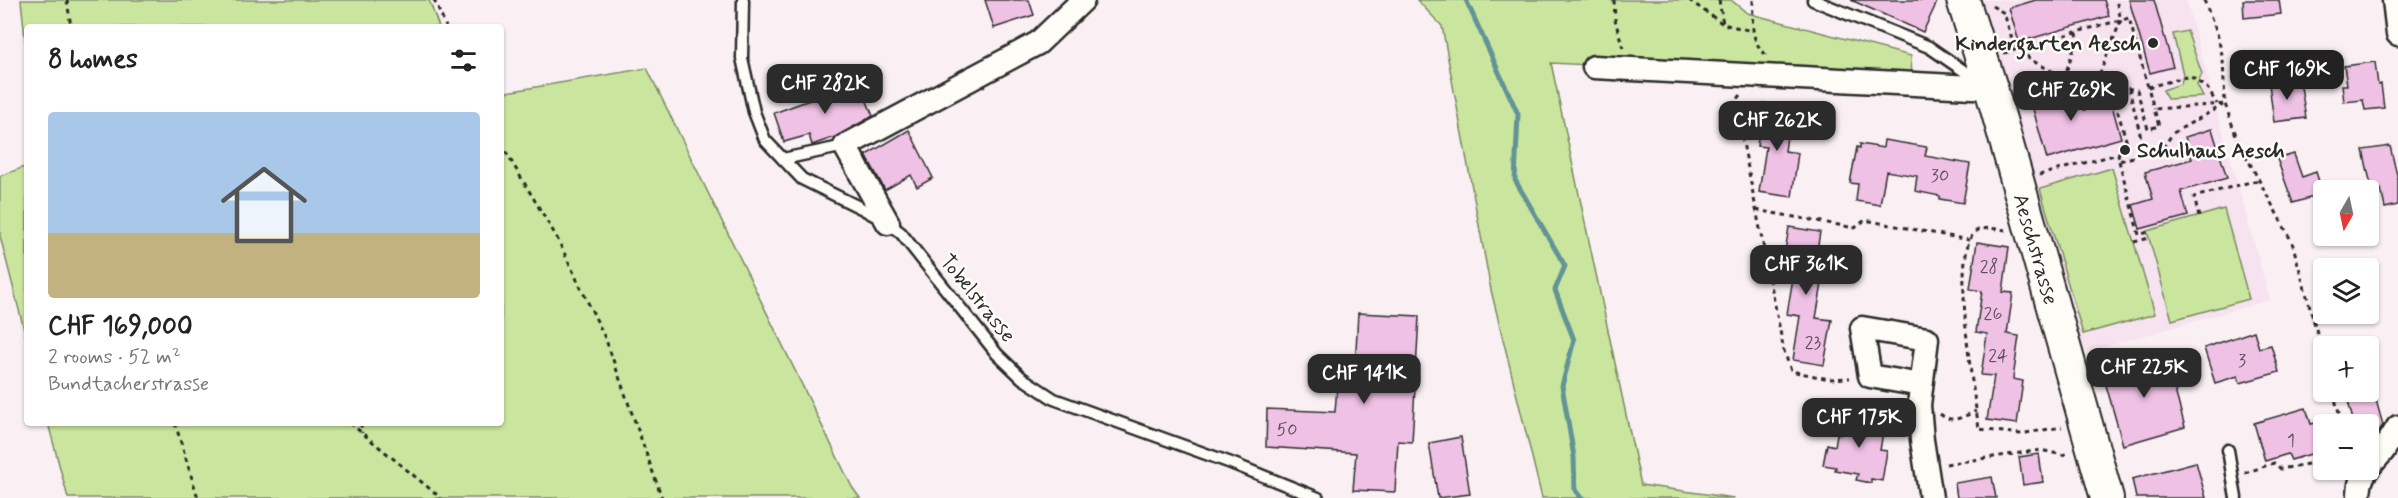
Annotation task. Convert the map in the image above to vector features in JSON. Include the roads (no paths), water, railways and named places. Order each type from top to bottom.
[{"type":"main road","name":"Aeschstrasse","points":[[1963,0],[2108,498]]},
{"type":"street","points":[[2394,0],[2398,34]]},
{"type":"street","points":[[888,223],[846,146],[1038,44],[1081,1]]},
{"type":"street","points":[[1594,67],[1990,88]]},
{"type":"street","points":[[1920,395],[1870,376],[1862,328],[1927,339],[1920,395],[1931,498]]},
{"type":"street","points":[[2379,456],[2398,427]]},
{"type":"street","points":[[2359,498],[2362,480]]},
{"type":"lane","name":"Tobelstrasse","points":[[743,0],[742,58],[754,112],[765,140],[802,179],[888,223],[901,233],[997,354],[1022,378],[1054,399],[1231,463],[1318,498]]},
{"type":"lane","points":[[1813,0],[1929,47],[1990,88]]},
{"type":"lane","points":[[783,159],[846,146]]},
{"type":"lane","points":[[2228,450],[2236,498]]},
{"type":"waterway","points":[[1466,0],[1518,114],[1515,180],[1565,266],[1555,290],[1574,340],[1562,386],[1574,457],[1575,490],[1581,498]]},
{"type":"place","name":"Kindergarten Aesch","points":[[2153,43]]},
{"type":"place","name":"Schulhaus Aesch","points":[[2125,150]]}]
